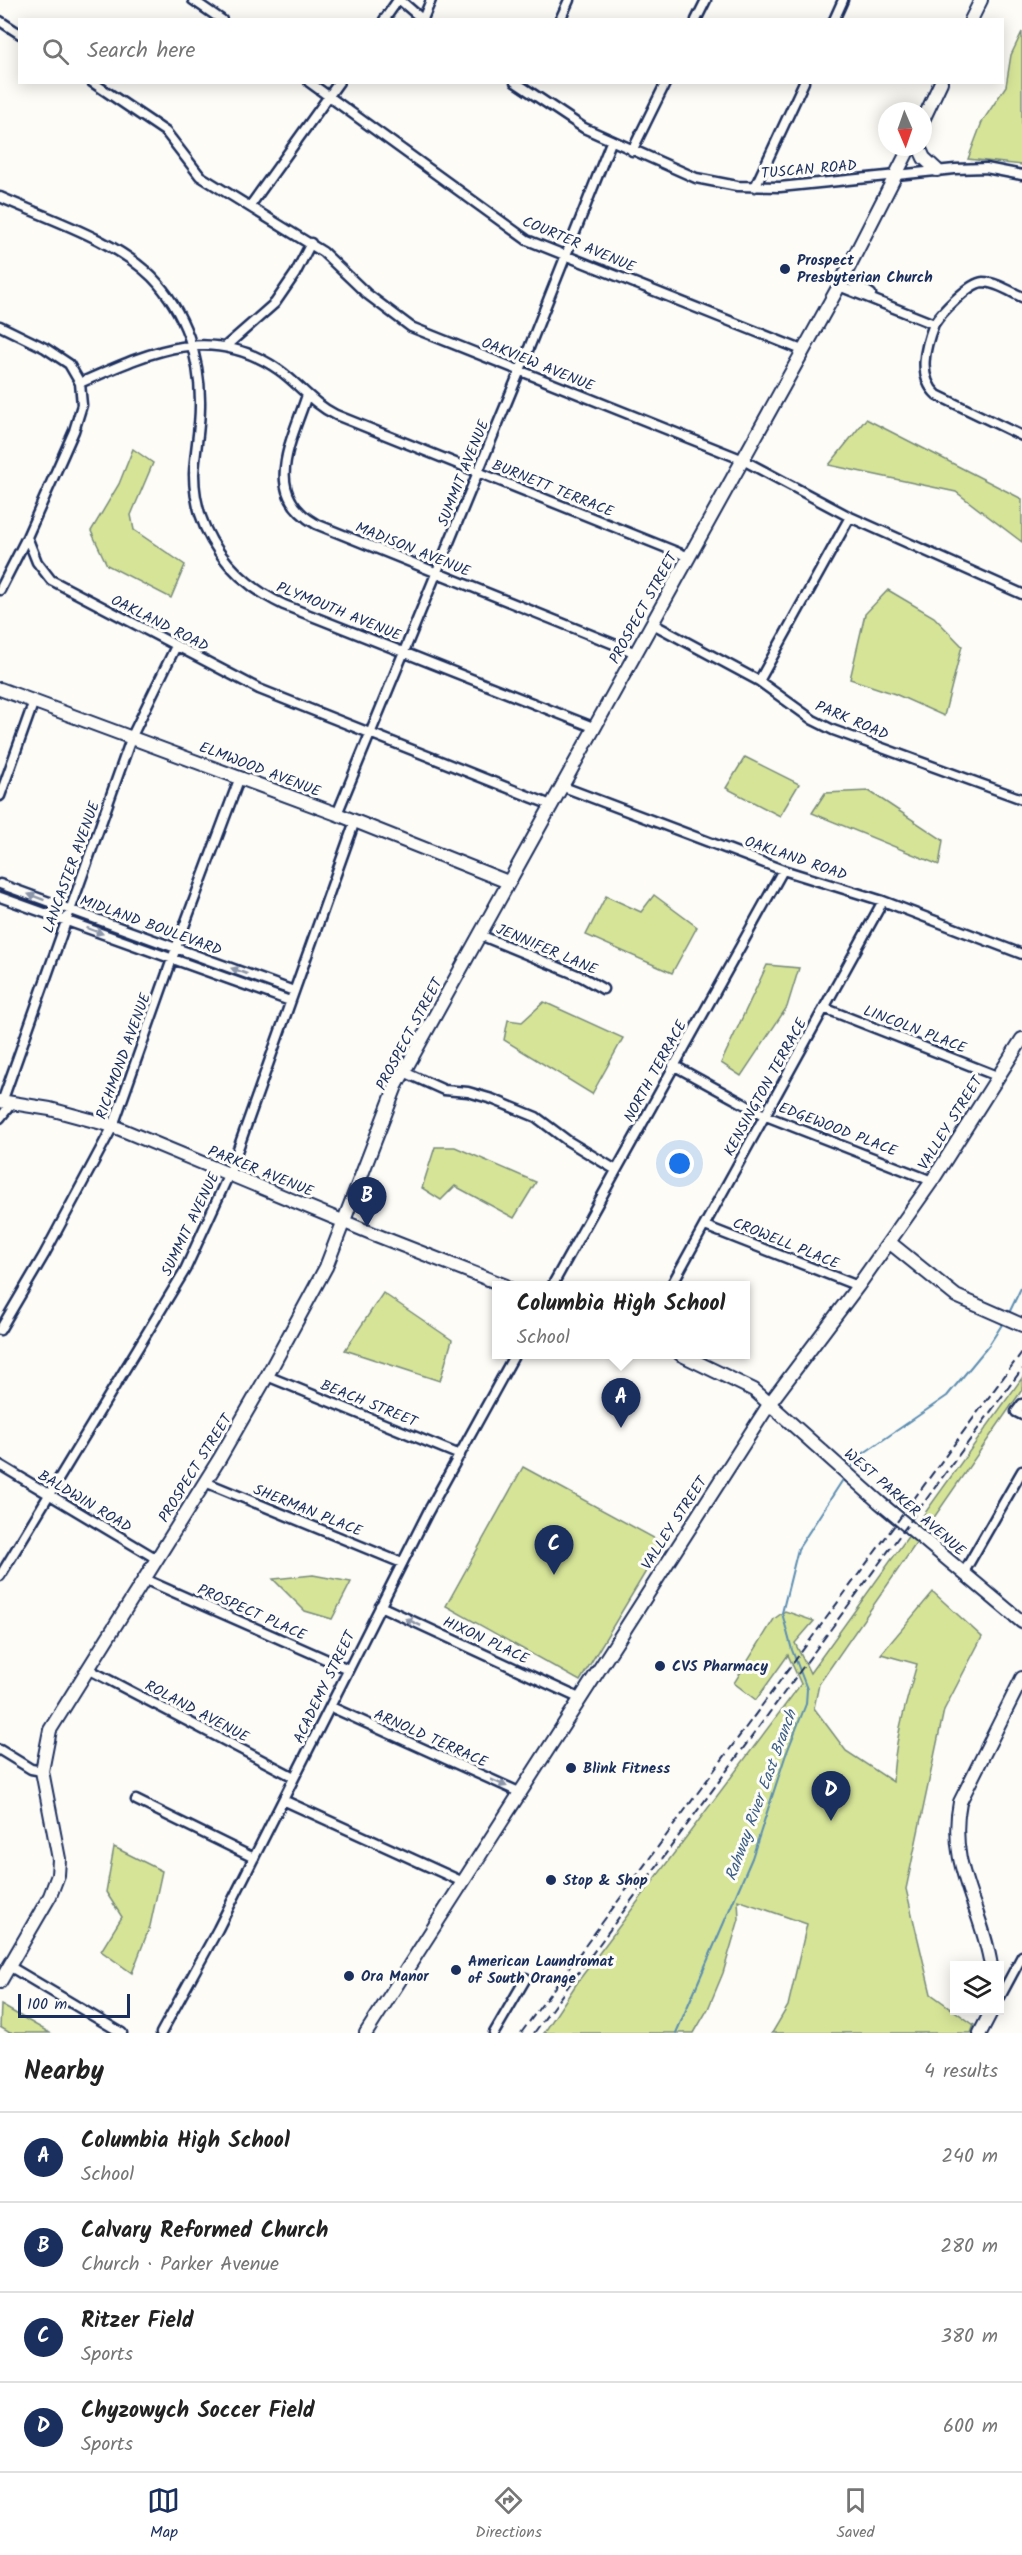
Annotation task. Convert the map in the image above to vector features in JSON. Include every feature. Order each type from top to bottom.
[{"type":"street","points":[[193,0],[219,18]]},
{"type":"street","points":[[386,18],[399,0],[422,18]]},
{"type":"street","points":[[423,18],[431,0]]},
{"type":"street","points":[[561,18],[569,0]]},
{"type":"street","points":[[697,18],[706,0]]},
{"type":"street","points":[[835,18],[843,0]]},
{"type":"street","points":[[972,18],[981,0]]},
{"type":"street","points":[[0,21],[18,33]]},
{"type":"street","name":"OAKVIEW AVENUE","points":[[95,84],[166,132],[200,176],[311,243],[367,294],[411,327],[741,459],[850,517],[1022,594]]},
{"type":"street","name":"COURTER AVENUE","points":[[312,84],[518,235],[802,350]]},
{"type":"street","points":[[250,206],[338,84]]},
{"type":"street","points":[[632,151],[665,84]]},
{"type":"street","points":[[755,187],[803,84]]},
{"type":"street","points":[[932,102],[940,84]]},
{"type":"street","name":"TUSCAN ROAD","points":[[527,86],[558,113],[611,142],[696,178],[714,182],[755,187],[780,187],[898,173],[986,168],[1022,175]]},
{"type":"street","name":"SUMMIT AVENUE","points":[[337,814],[520,371],[611,142]]},
{"type":"street","name":"PROSPECT STREET","points":[[0,1982],[50,1896],[58,1875],[58,1859],[42,1771],[50,1730],[205,1482],[267,1376],[326,1267],[396,1086],[653,624],[741,459],[841,281],[906,156]]},
{"type":"street","points":[[923,156],[937,170]]},
{"type":"street","name":"PLYMOUTH AVENUE","points":[[0,197],[104,244],[140,266],[166,295],[192,345],[200,405],[195,462],[196,492],[203,521],[220,554],[245,582],[270,599],[594,727]]},
{"type":"street","points":[[226,346],[274,303],[296,274],[311,243]]},
{"type":"street","points":[[841,281],[933,324]]},
{"type":"street","points":[[1022,297],[992,284],[976,284],[945,309],[933,324],[928,341],[924,375],[931,390],[937,395],[1022,436]]},
{"type":"street","points":[[0,326],[57,355],[69,364],[77,374],[80,383],[82,405],[79,419],[27,537],[0,590]]},
{"type":"street","name":"BURNETT TERRACE","points":[[80,383],[136,358],[192,345],[226,346],[245,352],[278,369],[324,409],[336,415],[689,557]]},
{"type":"street","name":"MADISON AVENUE","points":[[307,395],[284,470],[285,488],[291,503],[304,518],[636,653]]},
{"type":"street","points":[[759,681],[850,517]]},
{"type":"street","name":"OAKLAND ROAD","points":[[27,537],[37,562],[51,580],[259,689],[551,805]]},
{"type":"street","name":"PARK ROAD","points":[[653,624],[759,681],[813,720],[833,730],[1022,799]]},
{"type":"street","name":"LANCASTER AVENUE","points":[[4,1102],[132,736],[176,646]]},
{"type":"street","name":"ELMWOOD AVENUE","points":[[0,689],[240,777],[508,882]]},
{"type":"street","points":[[0,796],[34,701]]},
{"type":"street","name":"RICHMOND AVENUE","points":[[0,1330],[44,1255],[113,1126],[172,958],[240,777]]},
{"type":"street","name":"OAKLAND ROAD","points":[[561,786],[783,870],[883,902],[1022,954]]},
{"type":"street","name":"SUMMIT AVENUE","points":[[0,1576],[185,1270],[229,1174],[355,821]]},
{"type":"street","name":"NORTH TERRACE","points":[[555,1281],[783,870]]},
{"type":"street","name":"MIDLAND BOULEVARD","points":[[0,884],[294,991]]},
{"type":"street","name":"MIDLAND BOULEVARD","points":[[0,897],[290,1001]]},
{"type":"street","name":"KENSINGTON TERRACE","points":[[674,1281],[883,902]]},
{"type":"street","name":"JENNIFER LANE","points":[[480,935],[582,977],[603,989]]},
{"type":"street","name":"LINCOLN PLACE","points":[[824,1008],[997,1076]]},
{"type":"street","name":"VALLEY STREET","points":[[366,2033],[770,1403],[858,1286],[932,1181],[1022,1039]]},
{"type":"street","name":"EDGEWOOD PLACE","points":[[673,1065],[766,1116],[932,1181]]},
{"type":"street","points":[[404,1072],[444,1090],[468,1092],[536,1116],[568,1141],[616,1170]]},
{"type":"street","points":[[0,1118],[4,1102]]},
{"type":"street","name":"PARKER AVENUE","points":[[4,1102],[50,1109],[113,1126],[493,1281]]},
{"type":"street","name":"CROWELL PLACE","points":[[705,1226],[858,1286]]},
{"type":"street","points":[[889,1242],[956,1296],[1022,1325]]},
{"type":"street","name":"ACADEMY STREET","points":[[161,2033],[254,1858],[402,1563],[512,1359]]},
{"type":"street","points":[[691,1359],[739,1381],[770,1403]]},
{"type":"street","name":"BEACH STREET","points":[[267,1376],[460,1455]]},
{"type":"street","name":"WEST PARKER AVENUE","points":[[770,1403],[853,1478],[1022,1622]]},
{"type":"street","name":"BALDWIN ROAD","points":[[0,1465],[157,1559]]},
{"type":"street","points":[[964,1572],[1022,1472]]},
{"type":"street","name":"SHERMAN PLACE","points":[[205,1482],[402,1563]]},
{"type":"street","name":"PROSPECT PLACE","points":[[144,1579],[348,1669]]},
{"type":"street","name":"HIXON PLACE","points":[[380,1606],[581,1699]]},
{"type":"street","name":"ROLAND AVENUE","points":[[88,1669],[294,1777]]},
{"type":"street","points":[[990,1961],[959,1857],[956,1822],[960,1802],[1022,1677]]},
{"type":"street","name":"ARNOLD TERRACE","points":[[331,1707],[521,1793]]},
{"type":"street","points":[[0,1761],[2,1751],[31,1769],[42,1771]]},
{"type":"street","points":[[136,1800],[254,1858]]},
{"type":"street","points":[[283,1800],[463,1882]]},
{"type":"street","points":[[1004,1988],[1022,1956]]},
{"type":"street","points":[[9,1966],[122,2033]]},
{"type":"street","points":[[494,2033],[526,1978]]},
{"type":"street","points":[[980,2033],[989,2015]]},
{"type":"green space","points":[[1022,32],[1022,165],[968,159],[982,122],[1006,86],[1011,55]]},
{"type":"green space","points":[[866,419],[1022,499],[1022,542],[956,492],[829,465]]},
{"type":"green space","points":[[133,449],[153,463],[131,515],[134,530],[185,565],[171,598],[107,565],[91,531],[119,484]]},
{"type":"green space","points":[[888,590],[934,617],[962,646],[944,716],[895,694],[850,679],[865,614]]},
{"type":"green space","points":[[745,757],[799,784],[780,816],[726,788]]},
{"type":"green space","points":[[869,791],[943,840],[939,865],[812,813],[825,793]]},
{"type":"green space","points":[[654,895],[697,927],[672,973],[586,935],[606,896],[641,912]]},
{"type":"green space","points":[[767,965],[799,968],[787,1007],[741,1076],[721,1063]]},
{"type":"green space","points":[[544,1002],[623,1038],[592,1094],[504,1040],[508,1020],[522,1022]]},
{"type":"green space","points":[[435,1147],[455,1147],[536,1182],[514,1218],[455,1186],[441,1200],[422,1188]]},
{"type":"green space","points":[[383,1293],[452,1340],[440,1381],[345,1350]]},
{"type":"green space","points":[[1022,1378],[1022,1390],[819,1684],[814,1708],[846,1751],[893,1782],[898,1737],[917,1664],[881,1654],[933,1592],[982,1637],[944,1710],[906,1889],[931,1994],[950,2008],[950,2015],[960,2015],[974,2025],[971,2033],[772,2033],[788,2006],[807,1924],[738,1900],[739,1919],[723,1973],[708,2009],[694,2033],[544,2033],[579,1980],[801,1684],[788,1655],[756,1700],[734,1683],[774,1619],[785,1611],[814,1621],[795,1643],[810,1673]]},
{"type":"green space","points":[[523,1467],[663,1543],[580,1681],[446,1606]]},
{"type":"green space","points":[[313,1575],[351,1582],[332,1619],[305,1611],[273,1579]]},
{"type":"green space","points":[[114,1847],[162,1871],[150,1926],[132,1973],[101,1951],[122,1917],[106,1892]]},
{"type":"green space","points":[[1,2005],[50,2033],[10,2033],[0,2027]]},
{"type":"waterway","name":"Rahway River East Branch","points":[[1009,1313],[1022,1286]]},
{"type":"waterway","name":"Rahway River East Branch","points":[[849,1471],[861,1455],[947,1396],[989,1345],[1003,1323]]},
{"type":"waterway","name":"Rahway River East Branch","points":[[676,2033],[752,1858],[785,1757],[806,1704],[807,1689],[792,1650],[782,1613],[798,1549],[844,1478]]},
{"type":"railway","points":[[521,2033],[1022,1352]]},
{"type":"railway","points":[[534,2033],[1022,1369]]},
{"type":"place","name":"Prospect Presbyterian Church","points":[[785,269]]},
{"type":"place","name":"Calvary Reformed Church","points":[[367,1227]]},
{"type":"place","name":"Columbia High School","points":[[621,1428]]},
{"type":"place","name":"Ritzer Field","points":[[554,1575]]},
{"type":"place","name":"CVS Pharmacy","points":[[660,1666]]},
{"type":"place","name":"Blink Fitness","points":[[571,1768]]},
{"type":"place","name":"Chyzowych Soccer Field","points":[[831,1821]]},
{"type":"place","name":"Stop & Shop","points":[[551,1880]]},
{"type":"place","name":"American Laundromat of South Orange","points":[[456,1970]]},
{"type":"place","name":"Ora Manor","points":[[349,1976]]}]
